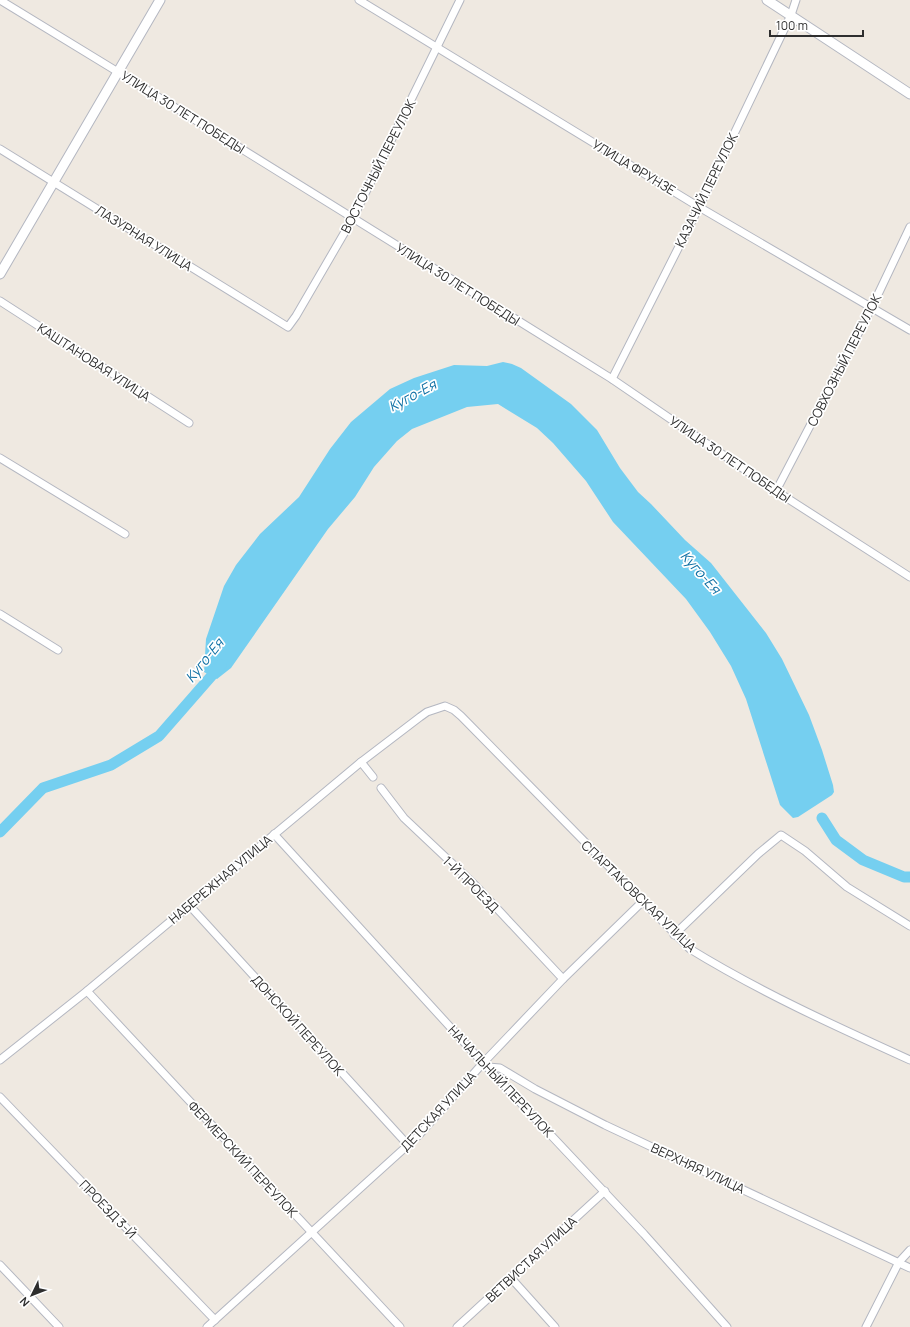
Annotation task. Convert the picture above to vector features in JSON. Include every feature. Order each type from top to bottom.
[{"type":"street","name":"УЛИЦА 30 ЛЕТ ПОБЕДЫ","points":[[0,0],[612,379],[776,491],[910,577]]},
{"type":"street","points":[[0,274],[160,0]]},
{"type":"street","name":"УЛИЦА ФРУНЗЕ","points":[[359,0],[699,206],[910,330]]},
{"type":"street","name":"ВОСТОЧНЫЙ ПЕРЕУЛОК","points":[[288,327],[296,316],[353,218],[460,0]]},
{"type":"street","points":[[767,0],[910,94]]},
{"type":"street","name":"КАЗАЧИЙ ПЕРЕУЛОК","points":[[612,379],[699,206],[791,15],[796,0]]},
{"type":"street","name":"ЛАЗУРНАЯ УЛИЦА","points":[[0,149],[288,327]]},
{"type":"street","name":"СОВХОЗНЫЙ ПЕРЕУЛОК","points":[[776,491],[872,308],[910,227]]},
{"type":"street","name":"КАШТАНОВАЯ УЛИЦА","points":[[0,301],[189,423]]},
{"type":"street","points":[[0,458],[124,534]]},
{"type":"street","points":[[0,614],[58,650]]},
{"type":"street","name":"НАБЕРЕЖНАЯ УЛИЦА","points":[[0,1060],[87,991],[188,905],[361,762],[427,712],[445,706]]},
{"type":"street","name":"СПАРТАКОВСКАЯ УЛИЦА","points":[[445,706],[454,710],[461,716],[674,935],[690,949],[719,967],[798,1008],[910,1060]]},
{"type":"street","points":[[361,762],[373,777]]},
{"type":"street","name":"1-Й ПРОЕЗД","points":[[381,788],[404,818],[475,885],[563,979]]},
{"type":"street","name":"НАЧАЛЬНЫЙ ПЕРЕУЛОК","points":[[274,834],[485,1065],[605,1192],[727,1327]]},
{"type":"street","points":[[674,935],[758,854],[781,835],[805,851],[847,887],[910,926]]},
{"type":"street","name":"ДЕТСКАЯ УЛИЦА","points":[[207,1327],[419,1135],[563,979],[642,902]]},
{"type":"street","name":"ДОНСКОЙ ПЕРЕУЛОК","points":[[188,905],[408,1145]]},
{"type":"street","name":"ФЕРМЕРСКИЙ ПЕРЕУЛОК","points":[[87,991],[400,1327]]},
{"type":"street","name":"ВЕРХНЯЯ УЛИЦА","points":[[485,1065],[500,1068],[535,1089],[606,1125],[910,1268]]},
{"type":"street","name":"ПРОЕЗД 3-Й","points":[[0,1098],[215,1320]]},
{"type":"street","name":"ВЕТВИСТАЯ УЛИЦА","points":[[457,1327],[605,1192]]},
{"type":"street","points":[[866,1327],[899,1262],[910,1250]]},
{"type":"street","points":[[0,1265],[59,1327]]},
{"type":"street","points":[[511,1278],[556,1327]]},
{"type":"water","points":[[503,362],[521,368],[571,404],[597,430],[620,468],[638,492],[685,540],[711,563],[766,633],[782,659],[809,715],[833,785],[834,792],[832,795],[798,817],[793,818],[780,805],[746,699],[731,666],[710,632],[686,599],[613,522],[586,481],[553,443],[537,428],[498,404],[467,407],[412,429],[397,441],[374,467],[355,497],[328,529],[231,668],[217,679],[204,672],[206,639],[224,586],[236,565],[260,534],[299,497],[330,449],[351,422],[390,389],[414,378],[454,365],[487,366]]},
{"type":"waterway","name":"Куго-Ея","points":[[0,832],[43,788],[111,765],[159,736],[221,665]]},
{"type":"waterway","name":"Куго-Ея","points":[[822,818],[836,840],[863,860],[904,877],[910,877]]}]
